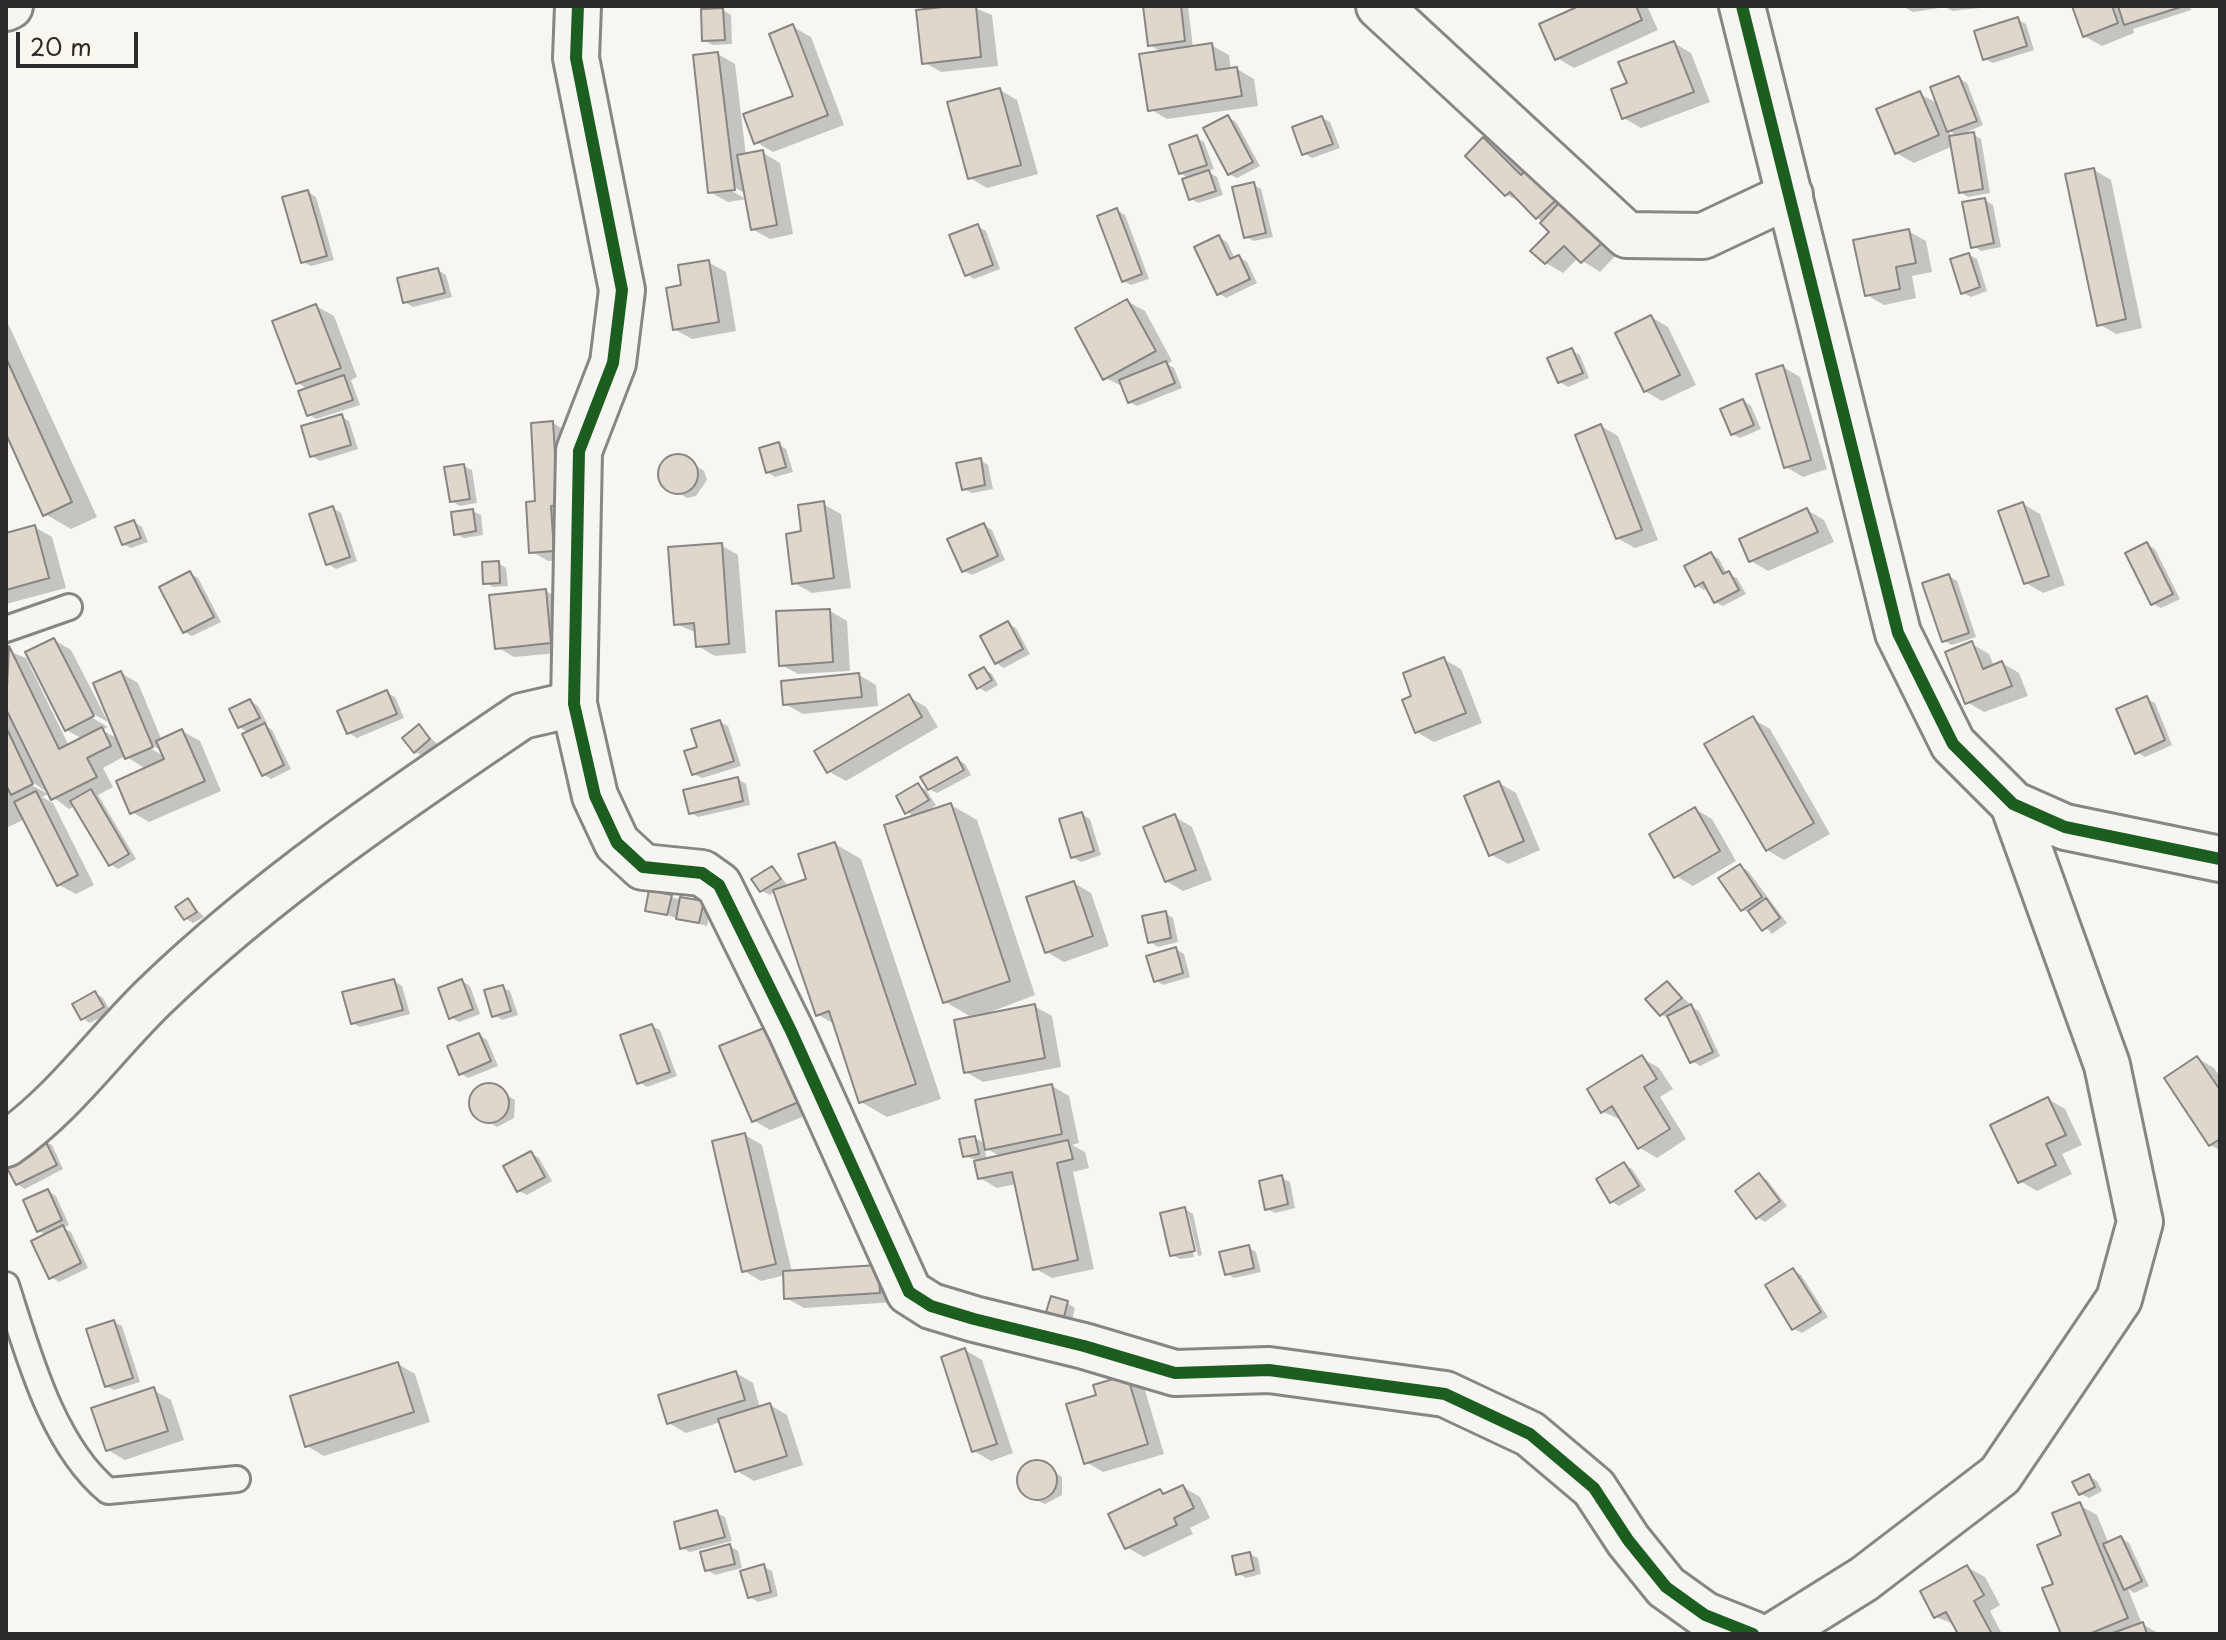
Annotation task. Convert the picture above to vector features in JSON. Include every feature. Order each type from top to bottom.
[{"type":"street","points":[[578,6],[576,58],[622,290],[613,363],[579,451],[574,704],[595,796],[617,843],[643,867],[702,873],[719,885],[791,1031],[909,1292],[931,1306],[1175,1373],[1269,1370],[1445,1394],[1530,1434],[1594,1488],[1628,1540],[1666,1587],[1705,1615],[1753,1634]]},
{"type":"street","points":[[1379,6],[1627,235],[1703,236],[1790,195]]},
{"type":"street","points":[[1742,6],[1898,633],[1953,744],[2013,804],[2065,827],[2220,859]]},
{"type":"street","points":[[6,1144],[39,1121],[155,995],[259,904],[522,716],[574,704]]},
{"type":"street","points":[[1776,1634],[1864,1579],[2000,1475],[2119,1299],[2140,1222],[2107,1065],[2013,804]]},
{"type":"lane","points":[[6,629],[69,607]]},
{"type":"lane","points":[[6,1285],[39,1387],[88,1475],[108,1491],[237,1479]]},
{"type":"building","points":[[976,6],[981,57],[922,64],[916,10]]},
{"type":"building","points":[[1143,6],[1181,6],[1185,41],[1148,46]]},
{"type":"building","points":[[1579,6],[1636,6],[1642,20],[1555,60],[1539,24]]},
{"type":"building","points":[[2072,6],[2112,6],[2118,23],[2083,37]]},
{"type":"building","points":[[2118,6],[2184,6],[2124,25]]},
{"type":"building","points":[[723,8],[725,40],[702,41],[701,9]]},
{"type":"building","points":[[2018,17],[2027,46],[1983,60],[1974,31]]},
{"type":"building","points":[[793,24],[828,115],[754,144],[743,114],[793,96],[769,34]]},
{"type":"building","points":[[1674,41],[1694,92],[1622,119],[1611,89],[1627,83],[1618,62]]},
{"type":"building","points":[[1212,43],[1216,70],[1237,67],[1242,96],[1148,111],[1139,54]]},
{"type":"building","points":[[718,52],[735,190],[708,193],[693,55]]},
{"type":"building","points":[[1959,76],[1977,121],[1947,132],[1930,87]]},
{"type":"building","points":[[1000,88],[1021,165],[968,179],[947,102]]},
{"type":"building","points":[[1920,91],[1939,135],[1895,154],[1876,109]]},
{"type":"building","points":[[1228,115],[1253,162],[1228,175],[1203,128]]},
{"type":"building","points":[[1322,116],[1333,144],[1302,155],[1292,127]]},
{"type":"building","points":[[1974,132],[1983,189],[1959,193],[1949,136]]},
{"type":"building","points":[[1197,135],[1207,165],[1179,174],[1169,145]]},
{"type":"building","points":[[1483,137],[1521,175],[1528,169],[1557,199],[1536,219],[1510,192],[1505,196],[1465,156]]},
{"type":"building","points":[[763,150],[777,225],[751,230],[737,155]]},
{"type":"building","points":[[2094,168],[2126,319],[2097,326],[2065,174]]},
{"type":"building","points":[[1209,170],[1216,191],[1189,200],[1182,179]]},
{"type":"building","points":[[1254,182],[1266,233],[1244,238],[1232,187]]},
{"type":"building","points":[[308,190],[327,256],[301,263],[282,197]]},
{"type":"building","points":[[1985,198],[1994,243],[1971,248],[1962,202]]},
{"type":"building","points":[[1561,201],[1603,242],[1581,263],[1564,246],[1545,264],[1530,251],[1549,232],[1540,223]]},
{"type":"building","points":[[1117,208],[1142,274],[1122,282],[1097,216]]},
{"type":"building","points":[[978,224],[993,265],[965,276],[949,235]]},
{"type":"building","points":[[1909,229],[1916,263],[1896,267],[1900,289],[1865,296],[1853,240]]},
{"type":"building","points":[[1219,235],[1230,259],[1239,255],[1250,279],[1217,295],[1194,247]]},
{"type":"building","points":[[1969,253],[1980,287],[1961,294],[1950,259]]},
{"type":"building","points":[[709,260],[719,322],[673,330],[666,288],[681,285],[678,265]]},
{"type":"building","points":[[438,268],[445,293],[403,303],[397,278]]},
{"type":"building","points":[[1127,299],[1156,351],[1103,380],[1075,328]]},
{"type":"building","points":[[316,304],[341,368],[296,384],[272,321]]},
{"type":"building","points":[[1651,315],[1680,375],[1644,392],[1615,333]]},
{"type":"building","points":[[1572,348],[1583,373],[1558,383],[1547,358]]},
{"type":"building","points":[[6,358],[72,502],[43,516],[6,434]]},
{"type":"building","points":[[1166,361],[1175,383],[1128,403],[1119,380]]},
{"type":"building","points":[[1783,365],[1811,460],[1784,468],[1756,374]]},
{"type":"building","points":[[344,375],[353,400],[307,416],[298,391]]},
{"type":"building","points":[[1743,399],[1754,425],[1731,435],[1720,409]]},
{"type":"building","points":[[342,414],[351,445],[310,457],[301,426]]},
{"type":"building","points":[[553,421],[558,505],[551,506],[554,551],[529,553],[526,502],[535,501],[531,423]]},
{"type":"building","points":[[1601,424],[1642,530],[1616,539],[1575,435]]},
{"type":"building","points":[[779,442],[786,467],[766,473],[759,448]]},
{"type":"building","points":[[678,454],[692,460],[698,474],[692,488],[678,494],[664,488],[658,474],[664,460]]},
{"type":"building","points":[[981,458],[985,485],[962,490],[956,463]]},
{"type":"building","points":[[464,464],[470,499],[450,502],[444,467]]},
{"type":"building","points":[[824,501],[834,578],[792,584],[786,534],[801,531],[798,505]]},
{"type":"building","points":[[2023,502],[2049,576],[2024,584],[1998,511]]},
{"type":"building","points":[[333,506],[350,557],[326,565],[309,514]]},
{"type":"building","points":[[1807,508],[1818,532],[1749,562],[1739,539]]},
{"type":"building","points":[[473,509],[476,531],[454,535],[451,512]]},
{"type":"building","points":[[134,520],[141,538],[122,545],[115,527]]},
{"type":"building","points":[[984,523],[998,556],[962,572],[947,539]]},
{"type":"building","points":[[35,525],[49,578],[6,590],[6,533]]},
{"type":"building","points":[[2147,542],[2173,594],[2151,605],[2125,553]]},
{"type":"building","points":[[722,543],[729,644],[696,647],[694,623],[674,625],[668,547]]},
{"type":"building","points":[[1711,552],[1723,574],[1729,571],[1739,590],[1714,603],[1703,582],[1695,587],[1684,566]]},
{"type":"building","points":[[499,561],[500,583],[483,584],[482,562]]},
{"type":"building","points":[[190,571],[214,617],[183,633],[159,587]]},
{"type":"building","points":[[1949,574],[1969,633],[1942,642],[1922,583]]},
{"type":"building","points":[[546,589],[551,643],[495,649],[489,595]]},
{"type":"building","points":[[830,609],[833,662],[779,666],[776,611]]},
{"type":"building","points":[[1008,621],[1023,649],[995,664],[980,636]]},
{"type":"building","points":[[54,638],[94,716],[65,731],[25,652]]},
{"type":"building","points":[[1972,641],[1983,669],[2002,661],[2012,686],[1965,704],[1945,652]]},
{"type":"building","points":[[9,646],[59,749],[102,727],[111,746],[87,758],[97,777],[51,800],[6,709]]},
{"type":"building","points":[[1444,657],[1466,713],[1415,733],[1402,700],[1411,696],[1403,673]]},
{"type":"building","points":[[984,667],[992,680],[977,689],[969,675]]},
{"type":"building","points":[[121,671],[153,747],[125,759],[93,683]]},
{"type":"building","points":[[859,673],[862,697],[783,705],[781,681]]},
{"type":"building","points":[[387,690],[397,714],[347,734],[337,711]]},
{"type":"building","points":[[909,694],[922,717],[827,773],[814,751]]},
{"type":"building","points":[[2147,696],[2165,740],[2135,754],[2116,709]]},
{"type":"building","points":[[250,699],[260,718],[238,728],[229,709]]},
{"type":"building","points":[[1753,716],[1814,823],[1766,851],[1704,744]]},
{"type":"building","points":[[720,720],[734,761],[692,775],[684,751],[697,747],[691,729]]},
{"type":"building","points":[[265,723],[284,765],[262,776],[242,734]]},
{"type":"building","points":[[419,724],[430,739],[414,753],[402,738]]},
{"type":"building","points":[[6,727],[33,784],[11,795],[6,785]]},
{"type":"building","points":[[182,729],[205,781],[130,814],[116,781],[164,759],[156,741]]},
{"type":"building","points":[[957,757],[964,770],[928,790],[920,777]]},
{"type":"building","points":[[738,777],[743,801],[689,814],[683,790]]},
{"type":"building","points":[[1499,781],[1524,841],[1489,856],[1464,796]]},
{"type":"building","points":[[918,783],[929,800],[905,814],[896,796]]},
{"type":"building","points":[[91,789],[129,854],[109,866],[70,801]]},
{"type":"building","points":[[36,791],[78,875],[57,886],[14,802]]},
{"type":"building","points":[[951,803],[1010,981],[943,1003],[884,825]]},
{"type":"building","points":[[1695,807],[1720,851],[1674,878],[1649,834]]},
{"type":"building","points":[[1082,812],[1094,851],[1071,858],[1059,819]]},
{"type":"building","points":[[1175,814],[1196,870],[1165,882],[1143,827]]},
{"type":"building","points":[[835,842],[916,1084],[859,1103],[829,1011],[816,1016],[773,890],[806,879],[798,854]]},
{"type":"building","points":[[1740,864],[1762,897],[1741,911],[1718,878]]},
{"type":"building","points":[[772,866],[781,879],[760,892],[751,879]]},
{"type":"building","points":[[1074,881],[1093,936],[1045,953],[1026,897]]},
{"type":"building","points":[[649,890],[672,895],[667,915],[645,911]]},
{"type":"building","points":[[680,897],[704,901],[699,923],[676,919]]},
{"type":"building","points":[[188,898],[197,912],[184,920],[175,907]]},
{"type":"building","points":[[1766,898],[1780,918],[1762,931],[1748,911]]},
{"type":"building","points":[[1166,911],[1171,938],[1148,943],[1142,916]]},
{"type":"building","points":[[1176,947],[1183,973],[1154,982],[1146,956]]},
{"type":"building","points":[[394,979],[403,1010],[351,1024],[342,992]]},
{"type":"building","points":[[462,979],[473,1009],[449,1019],[438,988]]},
{"type":"building","points":[[1667,981],[1682,998],[1660,1016],[1645,999]]},
{"type":"building","points":[[503,985],[511,1011],[492,1017],[484,990]]},
{"type":"building","points":[[95,991],[104,1007],[81,1020],[72,1004]]},
{"type":"building","points":[[1035,1004],[1045,1058],[964,1073],[954,1020]]},
{"type":"building","points":[[1691,1004],[1713,1052],[1690,1063],[1667,1016]]},
{"type":"building","points":[[652,1024],[670,1072],[637,1084],[620,1035]]},
{"type":"building","points":[[769,1026],[801,1101],[752,1122],[719,1046]]},
{"type":"building","points":[[479,1033],[491,1061],[459,1075],[447,1046]]},
{"type":"building","points":[[1642,1055],[1657,1079],[1644,1087],[1670,1129],[1638,1149],[1612,1106],[1601,1113],[1587,1089]]},
{"type":"building","points":[[2197,1056],[2220,1090],[2220,1139],[2209,1146],[2164,1078]]},
{"type":"building","points":[[489,1083],[503,1089],[509,1103],[503,1117],[489,1123],[475,1117],[469,1103],[475,1089]]},
{"type":"building","points":[[1052,1084],[1062,1134],[985,1150],[975,1100]]},
{"type":"building","points":[[2048,1097],[2066,1135],[2046,1144],[2056,1165],[2018,1183],[1990,1125]]},
{"type":"building","points":[[745,1133],[776,1264],[742,1272],[712,1141]]},
{"type":"building","points":[[975,1136],[979,1154],[963,1157],[959,1139]]},
{"type":"building","points":[[44,1138],[57,1165],[16,1185],[6,1166],[6,1158]]},
{"type":"building","points":[[1068,1140],[1073,1159],[1057,1163],[1078,1260],[1033,1270],[1012,1172],[978,1179],[974,1161]]},
{"type":"building","points":[[531,1151],[545,1177],[517,1192],[503,1166]]},
{"type":"building","points":[[1624,1162],[1639,1186],[1610,1203],[1596,1179]]},
{"type":"building","points":[[1759,1173],[1780,1201],[1756,1219],[1735,1191]]},
{"type":"building","points":[[1282,1175],[1288,1204],[1265,1210],[1259,1181]]},
{"type":"building","points":[[48,1189],[62,1220],[37,1232],[23,1200]]},
{"type":"building","points":[[1185,1207],[1195,1251],[1170,1256],[1160,1213]]},
{"type":"building","points":[[63,1225],[81,1263],[49,1279],[31,1241]]},
{"type":"building","points":[[1249,1245],[1254,1268],[1225,1275],[1219,1252]]},
{"type":"building","points":[[878,1265],[880,1293],[784,1299],[783,1271]]},
{"type":"building","points":[[1793,1268],[1821,1312],[1792,1330],[1765,1285]]},
{"type":"building","points":[[1051,1296],[1068,1301],[1064,1317],[1046,1312]]},
{"type":"building","points":[[114,1320],[133,1378],[105,1387],[86,1329]]},
{"type":"building","points":[[965,1348],[997,1444],[972,1452],[941,1357]]},
{"type":"building","points":[[398,1362],[414,1412],[305,1447],[290,1396]]},
{"type":"building","points":[[736,1371],[745,1400],[667,1424],[658,1395]]},
{"type":"building","points":[[1127,1375],[1148,1444],[1084,1464],[1066,1404],[1096,1395],[1093,1385]]},
{"type":"building","points":[[154,1387],[168,1431],[106,1451],[91,1408]]},
{"type":"building","points":[[770,1403],[787,1456],[735,1472],[718,1419]]},
{"type":"building","points":[[1037,1460],[1051,1466],[1057,1480],[1051,1494],[1037,1500],[1023,1494],[1017,1480],[1023,1466]]},
{"type":"building","points":[[2089,1474],[2095,1487],[2079,1495],[2072,1482]]},
{"type":"building","points":[[1183,1485],[1194,1508],[1174,1518],[1177,1525],[1125,1549],[1108,1514],[1160,1489],[1163,1494]]},
{"type":"building","points":[[2080,1502],[2128,1618],[2089,1634],[2061,1634],[2042,1588],[2053,1584],[2037,1545],[2061,1535],[2052,1513]]},
{"type":"building","points":[[717,1510],[725,1537],[680,1549],[674,1522]]},
{"type":"building","points":[[2121,1536],[2142,1581],[2124,1590],[2103,1544]]},
{"type":"building","points":[[730,1544],[735,1564],[705,1571],[700,1552]]},
{"type":"building","points":[[1250,1552],[1254,1570],[1236,1575],[1232,1556]]},
{"type":"building","points":[[764,1564],[771,1592],[748,1598],[740,1571]]},
{"type":"building","points":[[1967,1565],[1984,1595],[1974,1601],[1992,1634],[1958,1634],[1946,1612],[1934,1618],[1920,1591]]},
{"type":"building","points":[[2143,1622],[2147,1634],[2110,1634]]},
{"type":"cycle path","points":[[578,6],[576,58],[622,290],[613,363],[579,451],[574,704],[595,796],[617,843],[643,867],[702,873],[719,885],[791,1031],[909,1292],[931,1306],[1175,1373],[1269,1370],[1445,1394],[1530,1434],[1594,1488],[1628,1540],[1666,1587],[1705,1615],[1753,1634]]},
{"type":"cycle path","points":[[1742,6],[1898,633],[1953,744],[2013,804],[2065,827],[2220,859]]}]
